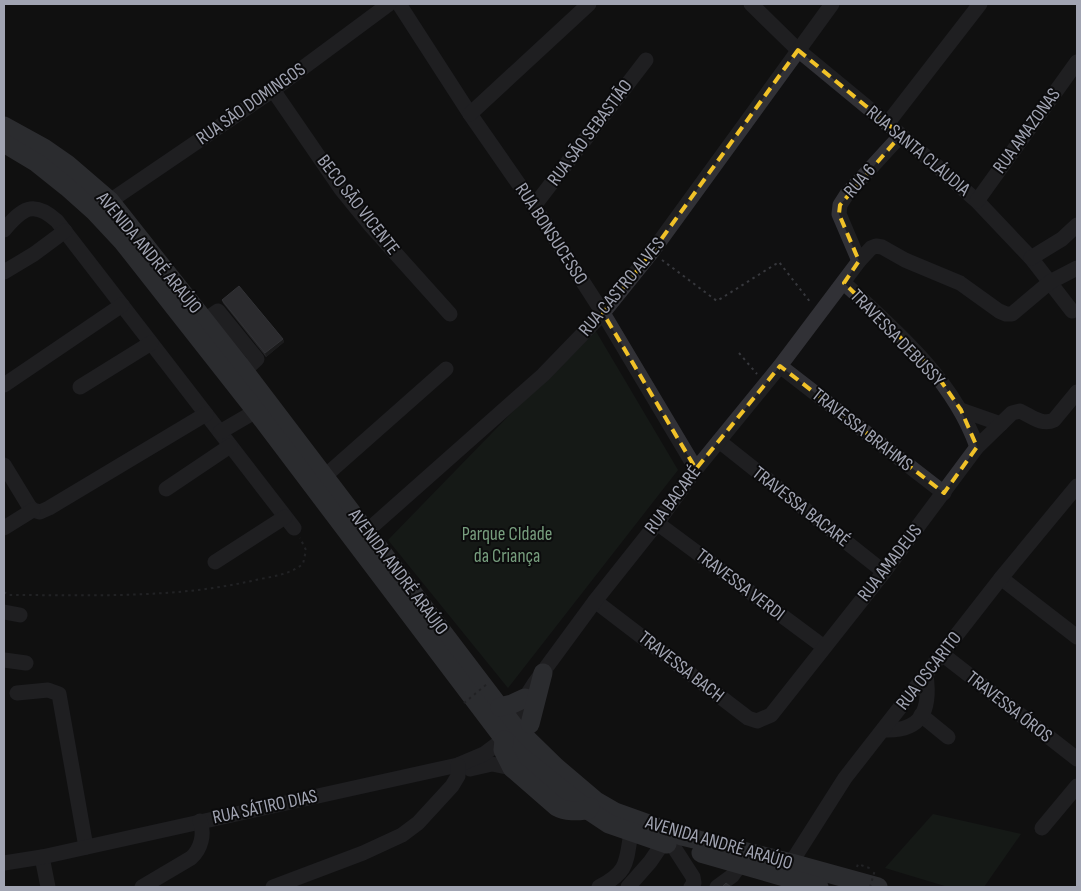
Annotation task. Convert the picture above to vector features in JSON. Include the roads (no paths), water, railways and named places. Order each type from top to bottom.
[{"type":"main road","name":"AVENIDA ANDRÉ ARAÚJO","points":[[4,126],[44,148],[67,164],[110,201],[244,370],[516,730]]},
{"type":"main road","name":"AVENIDA ANDRÉ ARAÚJO","points":[[4,143],[37,163],[95,212],[123,242],[256,411],[516,730],[556,767],[609,824],[668,844],[819,887]]},
{"type":"main road","points":[[543,673],[516,730],[503,750],[505,757],[512,768],[557,807],[567,810],[592,806]]},
{"type":"main road","points":[[500,707],[525,698]]},
{"type":"main road","name":"AVENIDA ANDRÉ ARAÚJO","points":[[592,806],[615,812],[682,836],[791,863],[876,878]]},
{"type":"street","name":"RUA SÃO DOMINGOS","points":[[110,201],[273,90],[389,4]]},
{"type":"street","name":"RUA BONSUCESSO","points":[[399,4],[470,114],[534,206],[602,313],[696,469]]},
{"type":"street","points":[[470,114],[589,4]]},
{"type":"street","name":"RUA SANTA CLÁUDIA","points":[[751,4],[798,50],[977,201],[1031,258],[1072,311]]},
{"type":"street","name":"RUA CASTRO ALVES","points":[[367,531],[543,375],[602,313],[652,252],[832,4]]},
{"type":"street","points":[[887,124],[980,4]]},
{"type":"street","name":"RUA SÃO SEBASTIÃO","points":[[534,206],[646,60]]},
{"type":"street","name":"RUA AMAZONAS","points":[[977,201],[1076,67]]},
{"type":"street","name":"BECO SÃO VICENTE","points":[[273,90],[341,189],[371,226],[450,314]]},
{"type":"street","name":"RUA 6","points":[[859,261],[839,214],[840,205],[847,194],[901,135]]},
{"type":"street","points":[[4,230],[23,211],[32,208],[46,211],[65,231],[289,523],[214,562]]},
{"type":"street","points":[[1031,258],[1062,239],[1077,225]]},
{"type":"street","points":[[4,272],[65,231]]},
{"type":"street","name":"RUA BACARÉ","points":[[516,730],[525,698],[595,601],[657,523],[696,469],[766,384],[859,261],[871,248],[876,246],[882,247],[905,260],[960,283],[1006,314],[1012,314],[1050,282]]},
{"type":"street","points":[[1050,282],[1077,268]]},
{"type":"street","name":"TRAVESSA DEBUSSY","points":[[844,283],[895,329],[932,368],[969,424],[977,447]]},
{"type":"street","points":[[4,385],[122,305]]},
{"type":"street","points":[[80,387],[152,343]]},
{"type":"street","name":"TRAVESSA BRAHMS","points":[[780,366],[944,493]]},
{"type":"street","points":[[325,476],[446,369]]},
{"type":"street","name":"RUA AMADEUS","points":[[771,715],[884,572],[977,447],[1012,413],[1020,411],[1041,422],[1054,420],[1077,392]]},
{"type":"street","points":[[961,410],[1000,424]]},
{"type":"street","points":[[220,432],[256,411]]},
{"type":"street","points":[[4,465],[29,506],[40,512],[206,414]]},
{"type":"street","name":"TRAVESSA BACARÉ","points":[[719,441],[884,572]]},
{"type":"street","points":[[166,488],[230,446]]},
{"type":"street","name":"RUA OSCARITO","points":[[791,863],[845,778],[1001,578],[1072,504],[1077,486]]},
{"type":"street","points":[[4,528],[34,510]]},
{"type":"street","name":"TRAVESSA VERDI","points":[[657,523],[824,647]]},
{"type":"street","points":[[1001,578],[1077,637]]},
{"type":"street","name":"TRAVESSA BACH","points":[[595,601],[748,718],[757,721],[771,715]]},
{"type":"street","points":[[4,612],[20,615]]},
{"type":"street","name":"TRAVESSA ÓROS","points":[[942,654],[1077,759]]},
{"type":"street","points":[[4,660],[26,663]]},
{"type":"street","points":[[883,730],[908,728],[917,721],[924,710],[927,697],[926,675]]},
{"type":"street","points":[[17,692],[48,690],[59,694],[86,847]]},
{"type":"street","points":[[921,715],[948,737]]},
{"type":"street","name":"RUA SÁTIRO DIAS","points":[[458,769],[484,754],[516,730]]},
{"type":"street","name":"RUA SÁTIRO DIAS","points":[[4,863],[458,769],[492,764],[512,768]]},
{"type":"street","points":[[273,887],[362,853],[402,835],[418,823],[437,804],[456,781],[458,769]]},
{"type":"street","points":[[1042,828],[1077,786]]},
{"type":"street","points":[[142,887],[197,853],[200,848],[202,828],[200,821]]},
{"type":"street","points":[[627,881],[626,860],[631,832]]},
{"type":"street","points":[[599,887],[627,881],[668,844],[698,886]]},
{"type":"street","points":[[42,856],[48,887]]},
{"type":"street","points":[[716,887],[732,876],[740,865]]},
{"type":"park label","name":"Parque CIdade da Criança","points":[[507,545]]}]
